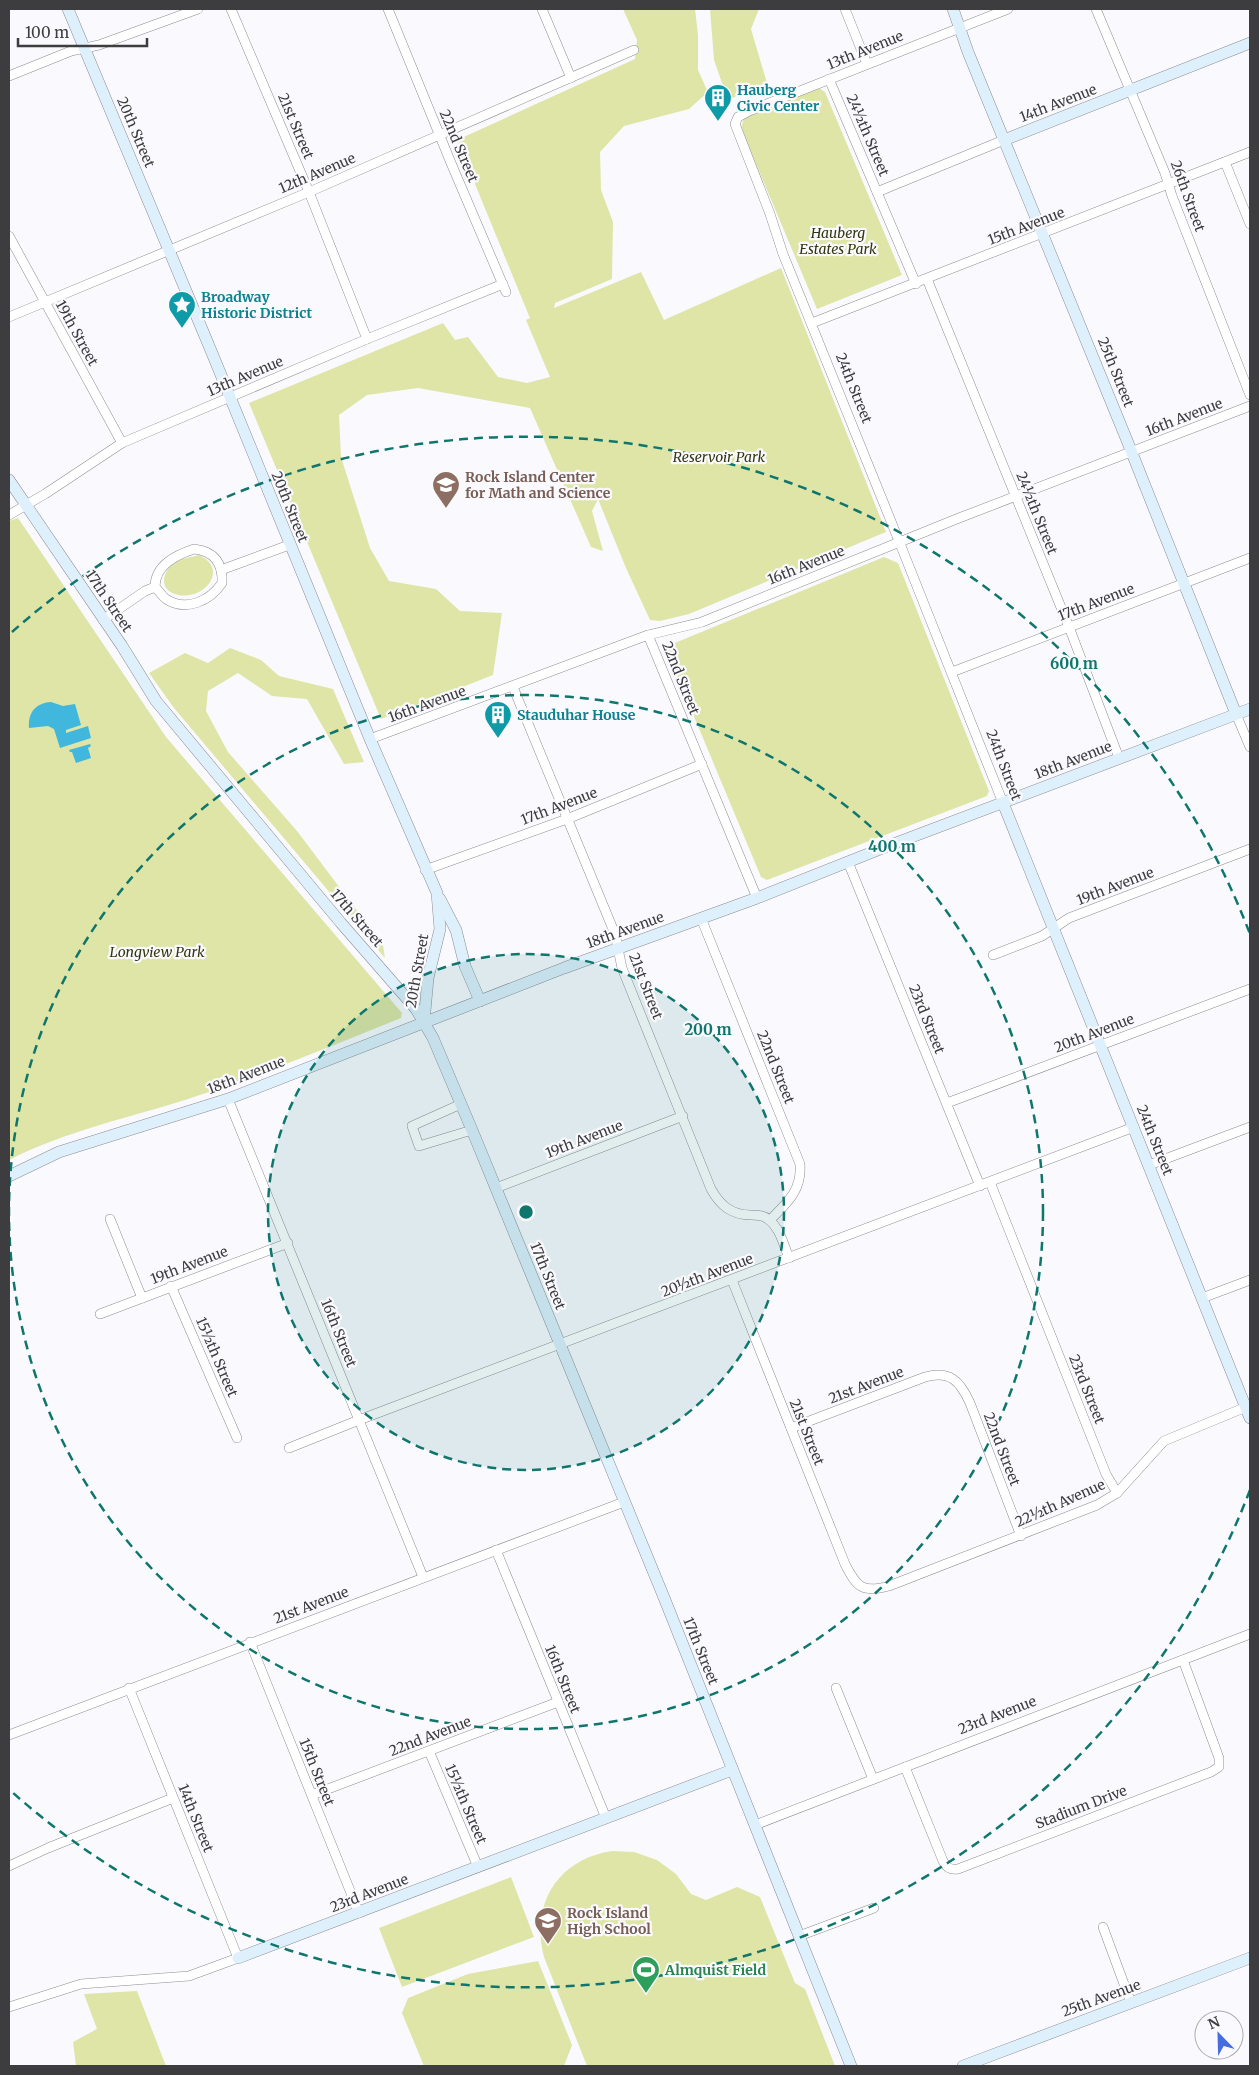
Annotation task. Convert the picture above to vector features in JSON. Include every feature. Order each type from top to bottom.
[{"type":"street","name":"20th Street","points":[[68,9],[169,249],[370,740],[437,894],[440,929],[428,978],[424,1022]]},
{"type":"street","points":[[9,76],[71,51],[99,45],[198,9]]},
{"type":"street","name":"21st Street","points":[[232,9],[368,339]]},
{"type":"street","name":"22nd Street","points":[[388,9],[439,135],[505,288]]},
{"type":"street","points":[[542,9],[571,78]]},
{"type":"street","points":[[845,9],[867,64]]},
{"type":"street","name":"25th Street","points":[[953,9],[1004,140],[1250,747]]},
{"type":"street","name":"13th Avenue","points":[[735,121],[741,114],[748,111],[1008,9]]},
{"type":"street","name":"26th Street","points":[[1096,9],[1131,90],[1250,395]]},
{"type":"street","name":"14th Avenue","points":[[877,192],[1250,43]]},
{"type":"street","name":"12th Avenue","points":[[9,317],[309,192],[634,50]]},
{"type":"street","name":"24½th Street","points":[[829,79],[916,284]]},
{"type":"street","name":"24th Street","points":[[735,121],[738,136],[770,214],[783,254],[900,541],[1250,1418]]},
{"type":"street","name":"15th Avenue","points":[[812,323],[927,280],[1250,152]]},
{"type":"street","points":[[1225,162],[1250,224]]},
{"type":"street","name":"19th Street","points":[[9,236],[122,443]]},
{"type":"street","name":"24½th Street","points":[[927,280],[1069,627],[1119,758]]},
{"type":"street","name":"13th Avenue","points":[[9,515],[122,443],[368,339],[505,288]]},
{"type":"street","name":"16th Avenue","points":[[370,740],[648,634],[702,622],[900,541],[1250,406]]},
{"type":"street","name":"17th Street","points":[[9,480],[104,620],[156,701],[341,923],[416,1008],[433,1038],[624,1502],[851,2066]]},
{"type":"street","points":[[221,570],[289,545]]},
{"type":"street","points":[[194,549],[204,550],[218,560],[222,583],[211,597],[202,601],[187,604],[173,602],[165,598],[155,587],[158,573],[178,554],[194,549]]},
{"type":"street","name":"17th Avenue","points":[[952,672],[1250,558]]},
{"type":"street","points":[[104,620],[145,591],[155,587]]},
{"type":"street","name":"22nd Street","points":[[648,634],[757,898]]},
{"type":"street","name":"21st Street","points":[[513,687],[615,934],[622,968],[711,1189],[721,1204],[733,1212],[742,1215],[759,1215],[770,1220]]},
{"type":"street","name":"18th Avenue","points":[[9,1176],[60,1152],[228,1098],[1250,709]]},
{"type":"street","name":"17th Avenue","points":[[425,870],[567,819],[702,764]]},
{"type":"street","name":"19th Avenue","points":[[993,956],[1042,936],[1069,918],[1250,849]]},
{"type":"street","name":"23rd Street","points":[[848,862],[980,1186]]},
{"type":"street","points":[[437,894],[450,917],[465,966],[480,1001]]},
{"type":"street","name":"22nd Street","points":[[701,918],[800,1164],[798,1188],[770,1220]]},
{"type":"street","name":"20th Avenue","points":[[947,1103],[1250,989]]},
{"type":"street","name":"16th Street","points":[[228,1098],[423,1577]]},
{"type":"street","points":[[461,1104],[412,1126],[419,1146],[472,1130]]},
{"type":"street","name":"19th Avenue","points":[[496,1188],[683,1116]]},
{"type":"street","name":"20½th Avenue","points":[[289,1448],[1134,1127]]},
{"type":"street","points":[[1149,1166],[1250,1127]]},
{"type":"street","name":"23rd Street","points":[[990,1182],[1106,1474],[1117,1493]]},
{"type":"street","points":[[110,1219],[142,1298]]},
{"type":"street","points":[[770,1220],[780,1236],[789,1258]]},
{"type":"street","name":"19th Avenue","points":[[100,1314],[288,1243]]},
{"type":"street","name":"21st Street","points":[[732,1280],[846,1564],[852,1578],[859,1586],[864,1588]]},
{"type":"street","points":[[1202,1298],[1250,1280]]},
{"type":"street","name":"15½th Street","points":[[171,1286],[237,1438]]},
{"type":"street","name":"21st Avenue","points":[[791,1428],[925,1377],[935,1374],[951,1378]]},
{"type":"street","name":"22nd Street","points":[[951,1378],[963,1388],[970,1403],[1021,1536]]},
{"type":"street","name":"22½th Avenue","points":[[864,1588],[873,1589],[889,1586],[1097,1505],[1117,1493],[1164,1441],[1246,1407]]},
{"type":"street","name":"21st Avenue","points":[[9,1735],[250,1642],[624,1502]]},
{"type":"street","name":"16th Street","points":[[496,1550],[606,1818]]},
{"type":"street","name":"23rd Avenue","points":[[755,1825],[1250,1634]]},
{"type":"street","name":"15th Street","points":[[250,1642],[359,1912]]},
{"type":"street","name":"Stadium Drive","points":[[906,1767],[943,1861],[946,1867],[952,1869],[1202,1776],[1216,1769],[1220,1764],[1182,1660]]},
{"type":"street","name":"14th Street","points":[[129,1688],[238,1958]]},
{"type":"street","points":[[836,1688],[873,1779]]},
{"type":"street","name":"22nd Avenue","points":[[312,1795],[558,1702]]},
{"type":"street","name":"15½th Street","points":[[429,1751],[478,1867]]},
{"type":"street","name":"23rd Avenue","points":[[9,2007],[81,1984],[189,1976],[732,1770]]},
{"type":"street","points":[[9,1866],[48,1848],[174,1798]]},
{"type":"street","points":[[799,1936],[874,1908]]},
{"type":"street","points":[[1103,1926],[1132,2003]]},
{"type":"street","name":"25th Avenue","points":[[963,2066],[1250,1958]]},
{"type":"green space","name":"Reservoir Park","points":[[623,9],[695,9],[698,35],[698,70],[708,92],[689,109],[624,126],[600,152],[601,190],[613,222],[612,279],[555,303],[554,308],[641,272],[664,320],[781,268],[886,532],[689,614],[660,621],[650,620],[626,568],[598,499],[592,511],[603,551],[591,547],[530,408],[418,388],[367,395],[339,415],[341,457],[370,548],[389,581],[436,589],[460,611],[502,613],[493,675],[381,719],[249,403],[443,323],[455,340],[468,337],[498,377],[527,383],[550,377],[526,320],[530,318],[457,140],[635,59],[637,40]]},
{"type":"green space","points":[[710,9],[759,9],[751,29],[767,83],[728,100],[714,60]]},
{"type":"green space","name":"Hauberg Estates Park","points":[[819,88],[825,92],[902,275],[817,309],[741,128],[744,118]]},
{"type":"green space","name":"Longview Park","points":[[18,518],[166,737],[402,1013],[401,1018],[269,1071],[188,1099],[75,1133],[9,1160],[9,521]]},
{"type":"green space","points":[[199,555],[208,561],[213,569],[213,576],[209,584],[195,594],[185,596],[169,591],[164,583],[168,569],[179,561]]},
{"type":"green space","points":[[884,557],[898,563],[989,791],[987,796],[767,880],[761,877],[665,647]]},
{"type":"green space","points":[[230,648],[261,660],[279,676],[333,689],[364,762],[344,764],[307,699],[272,696],[238,673],[208,691],[206,711],[228,752],[297,831],[383,945],[385,958],[174,708],[149,673],[185,653],[208,663]]},
{"type":"green space","points":[[612,1851],[634,1852],[657,1860],[676,1874],[691,1894],[706,1900],[737,1887],[760,1897],[795,1983],[805,1989],[835,2066],[587,2066],[544,1957],[541,1919],[545,1902],[552,1887],[563,1874],[577,1863]]},
{"type":"green space","points":[[511,1877],[534,1937],[402,1987],[379,1928]]},
{"type":"green space","points":[[538,1961],[572,2045],[564,2066],[424,2066],[402,2013],[408,1998],[468,1974]]},
{"type":"green space","points":[[137,1991],[166,2066],[76,2066],[73,2042],[97,2029],[84,1994]]},
{"type":"water","points":[[51,702],[63,706],[75,704],[81,725],[66,730],[66,733],[88,726],[91,738],[60,748],[54,729],[48,726],[29,728],[31,713],[41,704]]},
{"type":"water","points":[[90,744],[91,746],[88,748],[91,758],[76,763],[72,752],[69,750]]},
{"type":"place","name":"Hauberg Civic Center","points":[[718,122]]},
{"type":"place","name":"Broadway Historic District","points":[[182,329]]},
{"type":"place","name":"Rock Island Center for Math and Science","points":[[446,509]]},
{"type":"place","name":"Stauduhar House","points":[[498,739]]},
{"type":"place","name":"Rock Island High School","points":[[548,1945]]},
{"type":"place","name":"Almquist Field","points":[[646,1994]]}]
